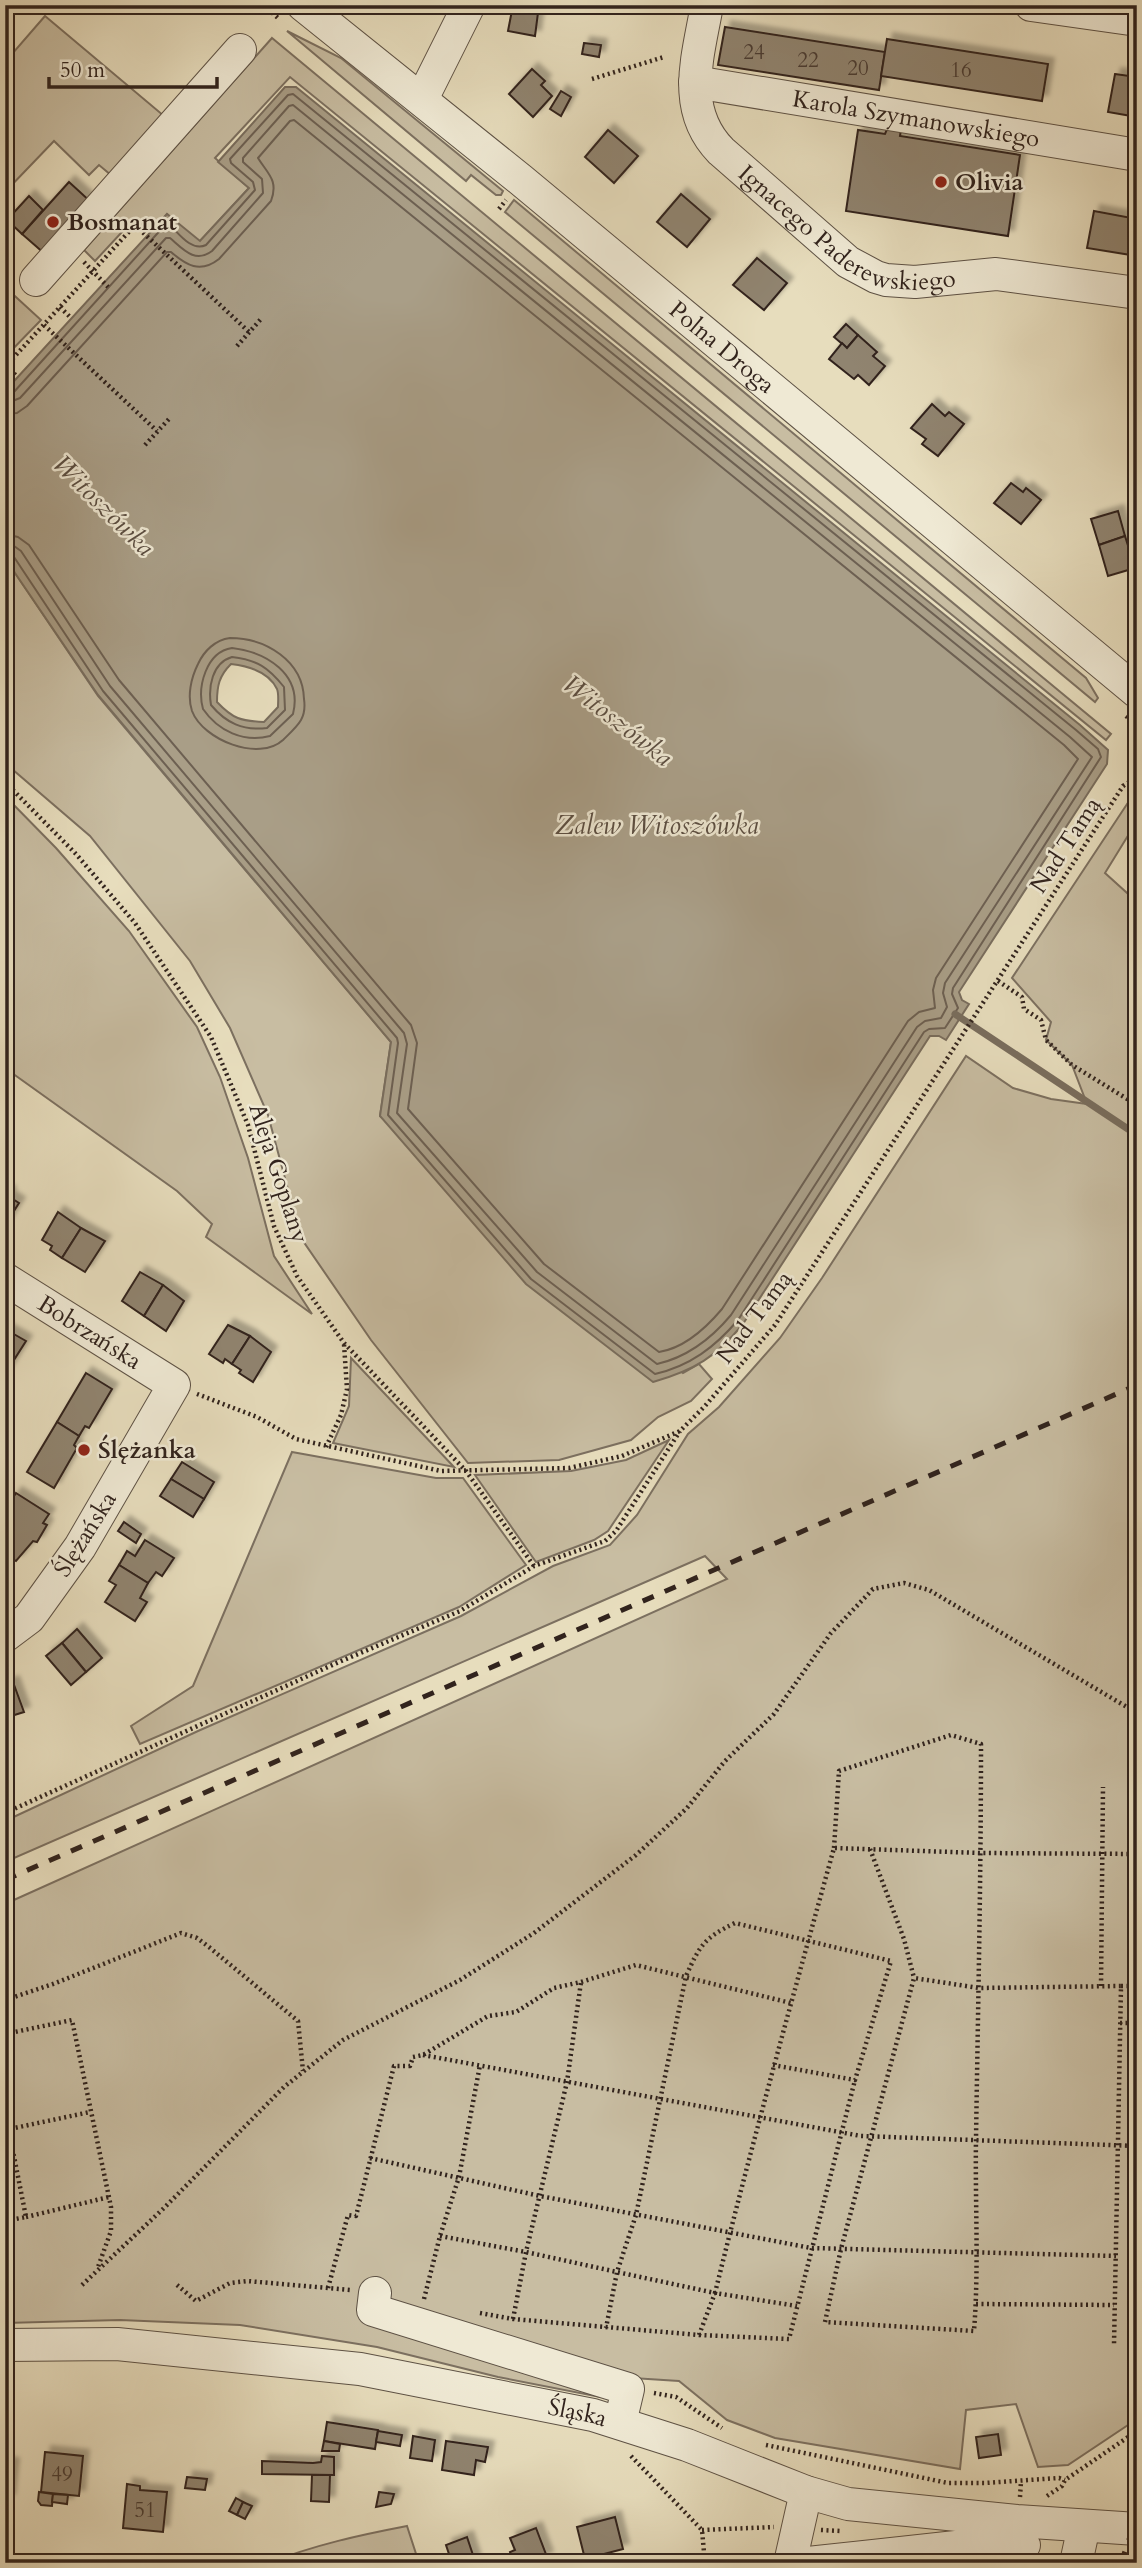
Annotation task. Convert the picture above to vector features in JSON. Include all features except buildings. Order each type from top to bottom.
[{"type":"street","name":"Polna Droga","points":[[303,5],[422,99],[1137,692]]},
{"type":"street","points":[[422,99],[469,5]]},
{"type":"street","name":"Ignacego Paderewskiego","points":[[707,5],[695,82],[699,115],[705,131],[714,144],[848,262],[864,272],[886,280],[902,282],[1004,274],[1137,293]]},
{"type":"street","points":[[1031,5],[1137,20]]},
{"type":"street","points":[[36,280],[240,50]]},
{"type":"street","name":"Karola Szymanowskiego","points":[[695,82],[1137,155]]},
{"type":"street","name":"Bobrzańska","points":[[5,1279],[174,1385]]},
{"type":"street","name":"Ślężańska","points":[[5,1636],[29,1618],[80,1547],[174,1385]]},
{"type":"street","points":[[375,2293],[373,2310],[628,2389],[623,2437]]},
{"type":"street","name":"Śląska","points":[[5,2345],[117,2344],[360,2369],[593,2415],[623,2437],[687,2445],[806,2492],[848,2504],[1137,2529]]},
{"type":"street","points":[[790,2563],[806,2492]]},
{"type":"street","points":[[1076,2563],[1084,2526]]},
{"type":"street","points":[[808,2563],[965,2546],[1024,2545]]},
{"type":"path","points":[[592,79],[664,57]]},
{"type":"path","points":[[499,209],[506,200]]},
{"type":"path","points":[[17,377],[6,366],[135,225],[249,332]]},
{"type":"path","points":[[94,272],[108,287]]},
{"type":"path","points":[[60,307],[70,317]]},
{"type":"path","points":[[237,346],[261,320]]},
{"type":"path","points":[[44,325],[157,431]]},
{"type":"path","points":[[145,445],[169,419]]},
{"type":"path","name":"Nad Tamą","points":[[174,1385],[257,1417],[296,1439],[440,1471],[569,1468],[622,1456],[680,1430],[705,1406],[775,1325],[1124,786],[1137,777]]},
{"type":"path","name":"Aleja Goplany","points":[[5,782],[76,855],[135,923],[211,1037],[248,1125],[274,1226],[297,1276],[344,1343],[466,1471],[534,1566]]},
{"type":"path","points":[[998,981],[1022,997],[1024,1009],[1041,1020],[1046,1040],[1072,1065],[1137,1105]]},
{"type":"path","points":[[326,1447],[341,1415],[347,1389],[344,1343]]},
{"type":"path","points":[[5,1813],[339,1662],[460,1611],[534,1566],[606,1541],[616,1531],[680,1430]]},
{"type":"path","points":[[82,2285],[164,2208],[284,2087],[342,2040],[460,1980],[534,1933],[636,1855],[687,1808],[725,1761],[774,1714],[831,1633],[873,1589],[904,1583],[929,1590],[1137,1713]]},
{"type":"path","points":[[715,2292],[759,2117],[834,1848],[839,1771],[950,1735],[981,1744],[974,2331],[825,2322],[841,2249],[914,1978],[904,1938],[870,1849]]},
{"type":"path","points":[[1101,1986],[1103,1787]]},
{"type":"path","points":[[834,1848],[1137,1854]]},
{"type":"path","points":[[606,2328],[617,2272],[636,2215],[687,1976],[696,1953],[710,1935],[734,1923],[891,1961],[855,2080],[789,2339],[699,2335]]},
{"type":"path","points":[[5,2000],[53,1984],[181,1933],[197,1938],[209,1947],[298,2021],[303,2071]]},
{"type":"path","points":[[328,2288],[348,2215],[356,2216],[394,2066],[410,2066],[413,2057],[423,2055],[488,2016],[516,2012],[554,1988],[636,1965],[790,2003]]},
{"type":"path","points":[[914,1978],[979,1988],[1137,1986]]},
{"type":"path","points":[[513,2319],[526,2252],[567,2082],[581,1982]]},
{"type":"path","points":[[1114,2345],[1121,1986]]},
{"type":"path","points":[[5,2034],[72,2020],[109,2197],[111,2231],[97,2271]]},
{"type":"path","points":[[1120,2023],[1137,2022]]},
{"type":"path","points":[[423,2055],[873,2137],[1137,2146]]},
{"type":"path","points":[[423,2304],[459,2176],[480,2065]]},
{"type":"path","points":[[774,2065],[855,2080]]},
{"type":"path","points":[[5,2111],[26,2217]]},
{"type":"path","points":[[7,2130],[90,2112]]},
{"type":"path","points":[[370,2158],[540,2196],[811,2248],[1116,2256]]},
{"type":"path","points":[[5,2221],[109,2197]]},
{"type":"path","points":[[440,2236],[715,2292],[797,2305]]},
{"type":"path","points":[[976,2304],[1114,2305]]},
{"type":"path","points":[[628,2389],[676,2397],[723,2429]]},
{"type":"path","points":[[1039,2502],[1062,2486],[1065,2480],[1137,2431]]},
{"type":"path","points":[[623,2437],[702,2530],[705,2563]]},
{"type":"path","points":[[790,2450],[948,2483],[1059,2478],[1065,2480]]},
{"type":"shaded area","points":[[45,16],[170,121],[117,180],[99,165],[89,175],[54,141],[5,192],[5,62]]},
{"type":"shaded area","points":[[287,31],[341,58],[503,191],[501,195],[496,195],[471,175],[466,181]]},
{"type":"shaded area","points":[[272,38],[1111,734],[1106,740],[290,77],[215,158],[249,188],[199,242],[167,214],[150,232],[135,218],[95,261],[84,250]]},
{"type":"shaded area","points":[[514,200],[1086,678],[1098,698],[1095,702],[505,212]]},
{"type":"shaded area","points":[[5,287],[41,320],[5,357]]},
{"type":"shaded area","points":[[5,443],[15,573],[98,696],[391,1042],[380,1116],[683,1373],[699,1364],[712,1379],[691,1401],[658,1417],[631,1440],[559,1460],[468,1463],[371,1340],[301,1238],[268,1115],[230,1028],[190,961],[90,836],[5,763]]},
{"type":"shaded area","points":[[1137,789],[1137,821],[1105,873],[1137,902],[1137,2419],[1068,2465],[1038,2467],[1016,2404],[966,2410],[960,2469],[775,2438],[727,2420],[679,2381],[617,2377],[600,2397],[498,2377],[377,2347],[240,2325],[120,2320],[5,2323],[5,1904],[727,1579],[705,1556],[5,1862],[5,1821],[198,1731],[461,1616],[553,1566],[610,1545],[637,1515],[688,1434],[719,1407],[780,1338],[966,1056],[1013,1088],[1051,1099],[1087,1104],[1072,1065],[1046,1040],[1051,1022],[1012,978]]},
{"type":"shaded area","points":[[5,796],[56,848],[129,931],[197,1027],[220,1077],[248,1158],[274,1256],[312,1314],[206,1237],[212,1224],[177,1191],[5,1068]]},
{"type":"shaded area","points":[[351,1358],[454,1467],[333,1443],[349,1406]]},
{"type":"shaded area","points":[[669,1440],[608,1531],[594,1540],[536,1562],[475,1475],[571,1471],[626,1460]]},
{"type":"shaded area","points":[[292,1452],[436,1478],[463,1478],[526,1565],[459,1607],[140,1744],[131,1726],[193,1686]]},
{"type":"shaded area","points":[[407,2526],[419,2563],[269,2563],[337,2541]]},
{"type":"water","name":"Zalew Witoszówka","points":[[285,87],[296,87],[1108,750],[1107,764],[959,992],[962,1000],[969,1004],[946,1040],[939,1036],[930,1036],[743,1324],[714,1354],[681,1373],[653,1382],[526,1284],[380,1116],[391,1042],[98,695],[5,556],[5,391],[167,214],[200,241],[249,188],[218,162]],"holes":[[[231,664],[251,668],[263,674],[277,689],[278,707],[264,722],[238,718],[217,702],[221,677]]]},
{"type":"waterway","name":"Witoszówka","points":[[955,1014],[1137,1135]]},
{"type":"railway","points":[[5,1880],[1137,1385]]},
{"type":"railway","points":[[1121,2563],[1137,2516]]},
{"type":"place","name":"Olivia","points":[[941,182]]},
{"type":"place","name":"Bosmanat","points":[[53,222]]},
{"type":"place","name":"Ślężanka","points":[[84,1450]]}]
